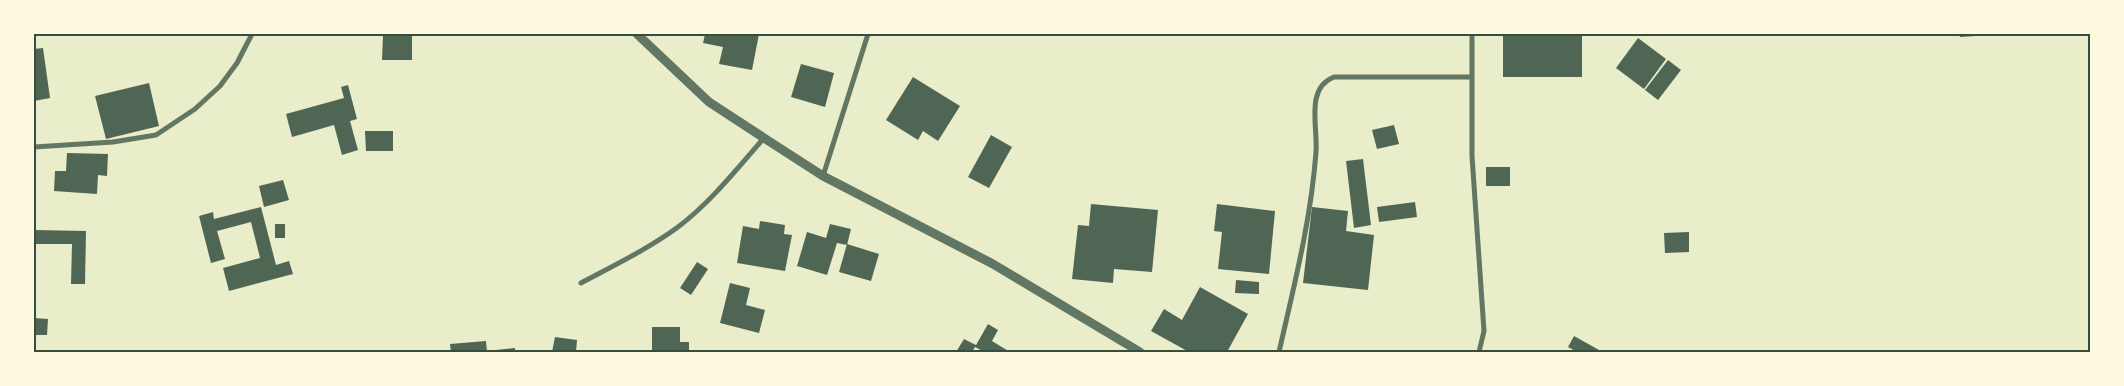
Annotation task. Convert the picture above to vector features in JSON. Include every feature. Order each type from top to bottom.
[{"type":"street","points":[[34,147],[112,142],[156,135],[195,109],[220,86],[236,63],[252,34]]},
{"type":"street","points":[[637,34],[709,102],[823,176],[993,264],[1140,352]]},
{"type":"street","points":[[823,176],[868,34]]},
{"type":"street","points":[[1472,34],[1472,156],[1484,331],[1479,352]]},
{"type":"street","points":[[1279,352],[1310,206],[1317,146],[1316,97],[1319,87],[1334,77],[1471,77]]},
{"type":"street","points":[[581,283],[631,256],[678,227],[727,181],[764,138]]},
{"type":"building","points":[[390,34],[412,34],[412,60],[382,60],[383,36],[390,36]]},
{"type":"building","points":[[705,34],[759,34],[752,70],[719,64],[723,47],[703,43]]},
{"type":"building","points":[[1503,34],[1582,34],[1582,77],[1503,77]]},
{"type":"building","points":[[1959,34],[1992,34],[1992,35],[1960,37]]},
{"type":"building","points":[[1638,38],[1666,59],[1644,89],[1616,68]]},
{"type":"building","points":[[43,48],[50,98],[34,101],[34,49]]},
{"type":"building","points":[[1668,60],[1681,70],[1658,100],[1645,90]]},
{"type":"building","points":[[801,64],[834,73],[825,107],[791,97]]},
{"type":"building","points":[[913,77],[960,106],[938,141],[923,131],[918,140],[886,120]]},
{"type":"building","points":[[149,83],[159,126],[106,139],[95,96]]},
{"type":"building","points":[[348,85],[357,119],[350,121],[358,150],[342,155],[334,125],[292,137],[286,114],[344,98],[341,87]]},
{"type":"building","points":[[1394,125],[1399,144],[1377,149],[1372,130]]},
{"type":"building","points":[[365,131],[393,131],[393,151],[366,151]]},
{"type":"building","points":[[991,135],[1012,147],[989,188],[968,177]]},
{"type":"building","points":[[67,153],[108,154],[107,176],[98,175],[97,194],[54,191],[55,171],[66,171]]},
{"type":"building","points":[[1363,159],[1371,225],[1354,228],[1346,161]]},
{"type":"building","points":[[1486,167],[1510,167],[1510,186],[1486,186]]},
{"type":"building","points":[[283,180],[289,200],[264,207],[259,186]]},
{"type":"building","points":[[1415,202],[1417,217],[1379,222],[1377,207]]},
{"type":"building","points":[[1091,204],[1158,210],[1152,272],[1114,269],[1113,283],[1072,279],[1078,225],[1089,226]]},
{"type":"building","points":[[1217,204],[1275,211],[1269,274],[1218,269],[1222,232],[1214,231]]},
{"type":"building","points":[[261,207],[276,265],[289,261],[293,274],[229,291],[223,268],[260,258],[251,222],[217,231],[225,259],[211,263],[199,216],[213,212],[214,219]]},
{"type":"building","points":[[1312,207],[1348,211],[1346,231],[1374,235],[1368,290],[1303,283]]},
{"type":"building","points":[[760,221],[785,225],[784,234],[792,235],[785,271],[737,263],[743,226],[759,229]]},
{"type":"building","points":[[275,224],[285,224],[285,238],[275,238]]},
{"type":"building","points":[[830,224],[851,229],[847,245],[837,243],[827,275],[797,266],[807,232],[826,238]]},
{"type":"building","points":[[34,230],[86,231],[85,284],[71,284],[72,244],[34,244]]},
{"type":"building","points":[[1689,232],[1689,252],[1665,253],[1664,233]]},
{"type":"building","points":[[847,244],[879,254],[871,281],[839,272]]},
{"type":"building","points":[[697,262],[708,269],[691,295],[680,288]]},
{"type":"building","points":[[1236,280],[1259,282],[1259,294],[1235,293]]},
{"type":"building","points":[[730,283],[750,288],[746,305],[765,310],[759,333],[720,323]]},
{"type":"building","points":[[1200,287],[1248,314],[1227,352],[1189,352],[1151,331],[1164,309],[1182,320]]},
{"type":"building","points":[[34,318],[48,319],[47,335],[34,335]]},
{"type":"building","points":[[988,324],[998,330],[992,341],[1010,352],[984,352],[975,347],[972,352],[956,352],[964,339],[976,345]]},
{"type":"building","points":[[652,327],[680,327],[680,342],[689,342],[689,352],[652,352]]},
{"type":"building","points":[[1574,336],[1599,350],[1598,352],[1577,352],[1568,347]]},
{"type":"building","points":[[555,337],[577,340],[576,352],[552,352]]},
{"type":"building","points":[[486,341],[487,352],[451,352],[450,344]]},
{"type":"building","points":[[515,348],[515,352],[487,352],[487,351]]}]
